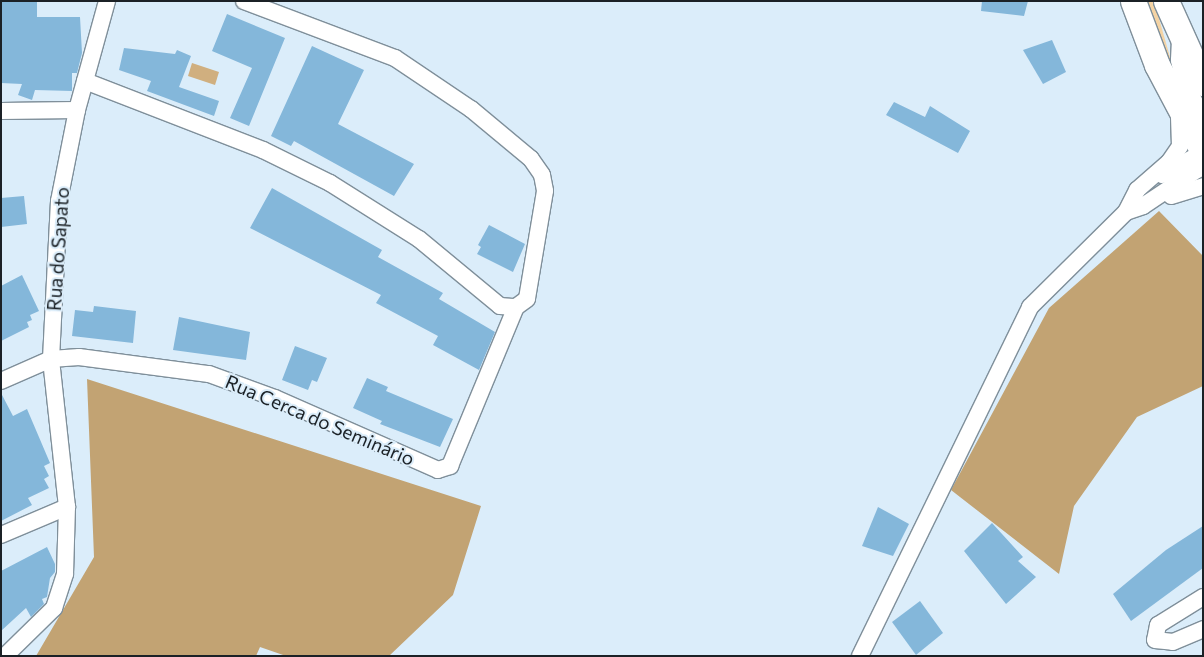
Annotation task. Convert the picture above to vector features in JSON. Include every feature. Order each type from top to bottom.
[{"type":"main road","points":[[1133,1],[1157,65],[1203,152]]},
{"type":"main road","points":[[1166,1],[1180,39],[1203,83]]},
{"type":"street","name":"Rua do Sapato","points":[[5,656],[54,608],[65,574],[67,507],[51,359],[59,201],[77,110],[106,1]]},
{"type":"street","points":[[85,81],[263,150],[330,183],[419,239],[500,306],[516,308],[527,299],[546,192],[542,175],[531,159],[471,109],[395,58],[244,1]]},
{"type":"street","points":[[1180,39],[1179,60],[1183,79],[1203,118]]},
{"type":"street","points":[[860,656],[949,467],[1030,307],[1126,212],[1137,190],[1169,162],[1180,146],[1177,102]]},
{"type":"street","points":[[1,111],[77,110]]},
{"type":"street","points":[[1137,190],[1195,157],[1203,159],[1197,170],[1143,206]]},
{"type":"street","points":[[1126,212],[1159,203],[1181,191],[1203,186]]},
{"type":"street","name":"Rua Cerca do Seminário","points":[[1,381],[51,359],[79,357],[209,374],[275,398],[438,470],[450,466],[516,308]]},
{"type":"street","points":[[1,536],[67,507]]},
{"type":"street","points":[[1203,597],[1158,625],[1155,640],[1173,642],[1203,629]]},
{"type":"shaded area","points":[[1144,1],[1154,1],[1172,64],[1169,65]]},
{"type":"shaded area","points":[[192,63],[219,72],[215,85],[188,76]]},
{"type":"shaded area","points":[[1159,211],[1203,256],[1203,386],[1137,417],[1074,506],[1059,574],[951,490],[1049,308]]},
{"type":"shaded area","points":[[87,379],[481,506],[453,595],[389,656],[286,656],[260,647],[256,656],[36,656],[94,557]]},
{"type":"building","points":[[1,1],[37,1],[37,17],[80,17],[82,53],[77,73],[72,73],[72,91],[35,90],[32,100],[18,95],[22,84],[1,83]]},
{"type":"building","points":[[982,1],[1028,1],[1024,16],[981,11]]},
{"type":"building","points":[[227,14],[285,38],[249,126],[230,118],[252,68],[212,51]]},
{"type":"building","points":[[1052,40],[1066,72],[1043,84],[1023,50]]},
{"type":"building","points":[[312,46],[364,70],[338,124],[414,164],[394,196],[294,141],[291,146],[271,136]]},
{"type":"building","points":[[124,48],[175,54],[177,50],[191,56],[179,87],[219,101],[214,116],[147,91],[151,81],[119,70]]},
{"type":"building","points":[[894,102],[925,117],[930,106],[970,131],[958,153],[886,115]]},
{"type":"building","points":[[272,188],[382,250],[378,257],[443,293],[439,299],[495,332],[479,370],[433,345],[438,336],[376,303],[381,295],[250,228]]},
{"type":"building","points":[[24,196],[27,224],[1,227],[1,198]]},
{"type":"building","points":[[489,225],[525,244],[513,272],[477,254],[481,247],[478,245]]},
{"type":"building","points":[[22,275],[39,311],[30,315],[32,320],[27,322],[29,327],[1,341],[1,286]]},
{"type":"building","points":[[94,306],[136,311],[133,343],[72,336],[75,310],[93,312]]},
{"type":"building","points":[[179,317],[250,332],[246,360],[173,350]]},
{"type":"building","points":[[295,346],[327,358],[317,382],[312,380],[308,390],[282,380]]},
{"type":"building","points":[[367,378],[388,387],[386,391],[453,419],[440,447],[380,424],[382,421],[353,408]]},
{"type":"building","points":[[1,393],[13,416],[27,409],[50,463],[44,466],[49,476],[44,479],[49,488],[28,498],[32,505],[1,521]]},
{"type":"building","points":[[878,507],[909,524],[893,556],[862,546]]},
{"type":"building","points":[[992,523],[1023,557],[1018,561],[1036,577],[1006,604],[964,551]]},
{"type":"building","points":[[1203,526],[1203,568],[1131,621],[1113,594],[1166,550]]},
{"type":"building","points":[[47,547],[55,564],[55,572],[50,578],[47,597],[42,599],[44,604],[31,617],[26,608],[1,631],[1,571]]},
{"type":"building","points":[[920,601],[943,633],[916,655],[892,622]]}]
